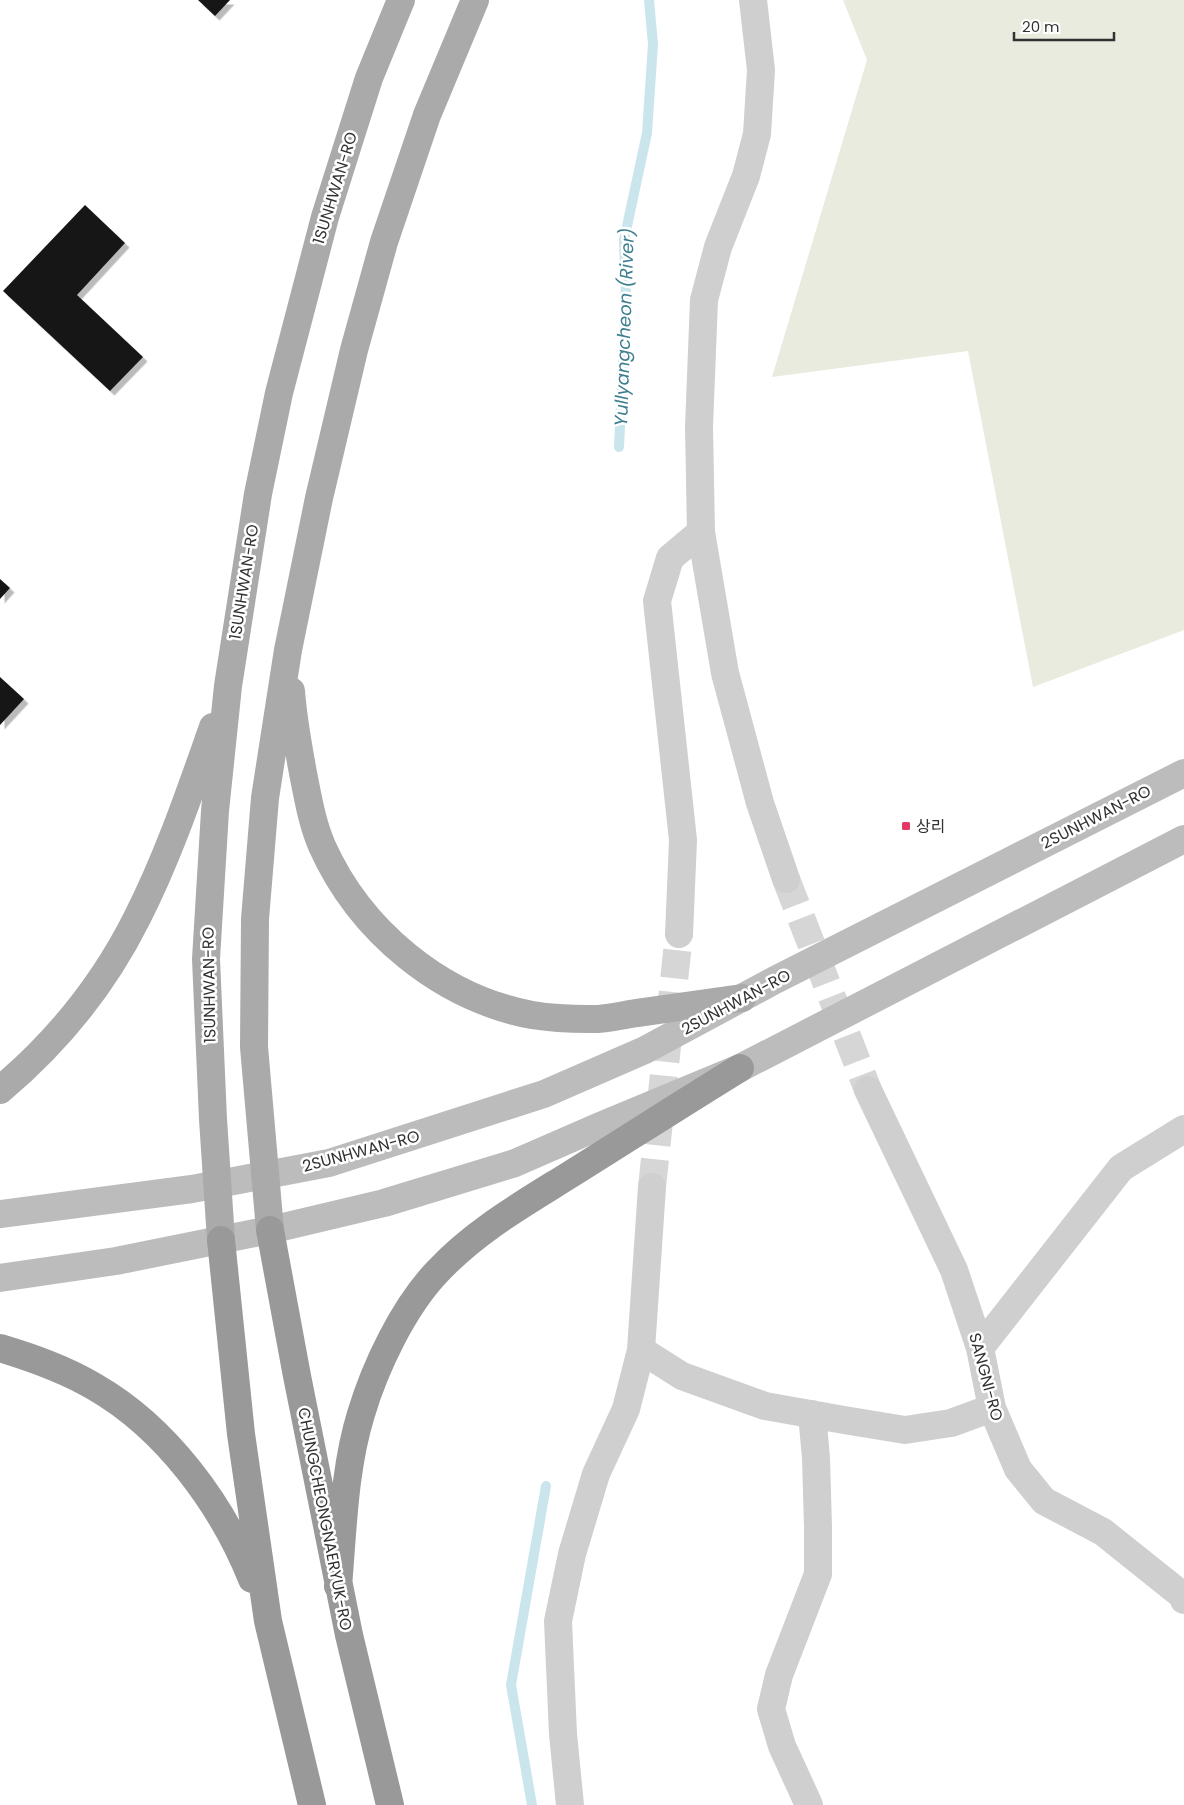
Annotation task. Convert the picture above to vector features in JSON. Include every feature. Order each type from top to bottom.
[{"type":"highway","points":[[338,1586],[350,1461],[360,1416],[370,1385],[384,1352],[418,1296],[436,1273],[486,1228],[740,1068]]},
{"type":"highway","name":"CHUNGCHEONGNAERYUK-RO","points":[[270,1230],[338,1586],[390,1805]]},
{"type":"highway","points":[[222,1240],[242,1434],[268,1621],[312,1805]]},
{"type":"highway","points":[[0,1348],[37,1359],[67,1371],[96,1387],[122,1404],[175,1454],[224,1519],[244,1561],[268,1621]]},
{"type":"main road","name":"1SUNHWAN-RO","points":[[222,1240],[213,1119],[206,959],[215,811],[228,686],[258,494],[279,393],[325,217],[369,78],[402,0]]},
{"type":"main road","points":[[270,1230],[254,1047],[255,919],[265,798],[288,650],[354,350],[384,242],[427,115],[475,0]]},
{"type":"main road","points":[[288,650],[292,707],[301,760],[310,809],[322,845],[340,881],[362,910],[391,943],[415,964],[478,998],[505,1008],[533,1015],[591,1020],[742,998]]},
{"type":"main road","points":[[0,1090],[28,1066],[56,1037],[89,995],[120,950],[137,919],[163,861],[192,788],[228,686]]},
{"type":"street","points":[[753,0],[761,70],[758,134],[746,176],[718,247],[704,300],[699,427],[702,532],[725,673],[760,803],[786,879]]},
{"type":"street","points":[[679,934],[683,840],[658,601],[670,558],[702,532]]},
{"type":"street","name":"2SUNHWAN-RO","points":[[265,1175],[329,1163],[544,1094],[645,1050],[742,998],[1184,772]]},
{"type":"street","points":[[0,1278],[116,1261],[270,1230],[384,1203],[515,1163],[740,1068],[1184,839]]},
{"type":"street","name":"SANGNI-RO","points":[[868,1090],[954,1270],[980,1348],[992,1408],[1018,1469],[1044,1501],[1102,1532],[1183,1596],[1184,1600]]},
{"type":"street","points":[[980,1348],[1121,1168],[1184,1130]]},
{"type":"street","points":[[0,1214],[192,1189],[265,1175]]},
{"type":"street","points":[[570,1805],[563,1734],[558,1621],[572,1554],[596,1474],[626,1409],[641,1350],[652,1187]]},
{"type":"street","points":[[641,1350],[682,1376],[765,1406],[905,1430],[951,1423],[992,1408]]},
{"type":"street","points":[[809,1805],[782,1746],[771,1709],[778,1675],[818,1574],[816,1458],[812,1414]]},
{"type":"shaded area","points":[[843,0],[1184,0],[1184,630],[1033,687],[968,351],[772,377],[867,60]]},
{"type":"building","points":[[198,0],[230,0],[215,16]]},
{"type":"building","points":[[85,205],[125,243],[77,295],[143,357],[110,391],[3,291]]},
{"type":"building","points":[[0,579],[10,588],[0,599]]},
{"type":"building","points":[[0,677],[24,699],[0,725]]},
{"type":"waterway","name":"Yullyangcheon (River)","points":[[619,447],[626,300],[624,240],[647,133],[653,44],[649,0]]},
{"type":"waterway","name":"Yullyangcheon (River)","points":[[532,1805],[511,1685],[546,1486]]},
{"type":"tunnel","points":[[786,879],[868,1090]]},
{"type":"tunnel","points":[[652,1187],[679,934]]},
{"type":"place","name":"상리","points":[[906,826]]}]
